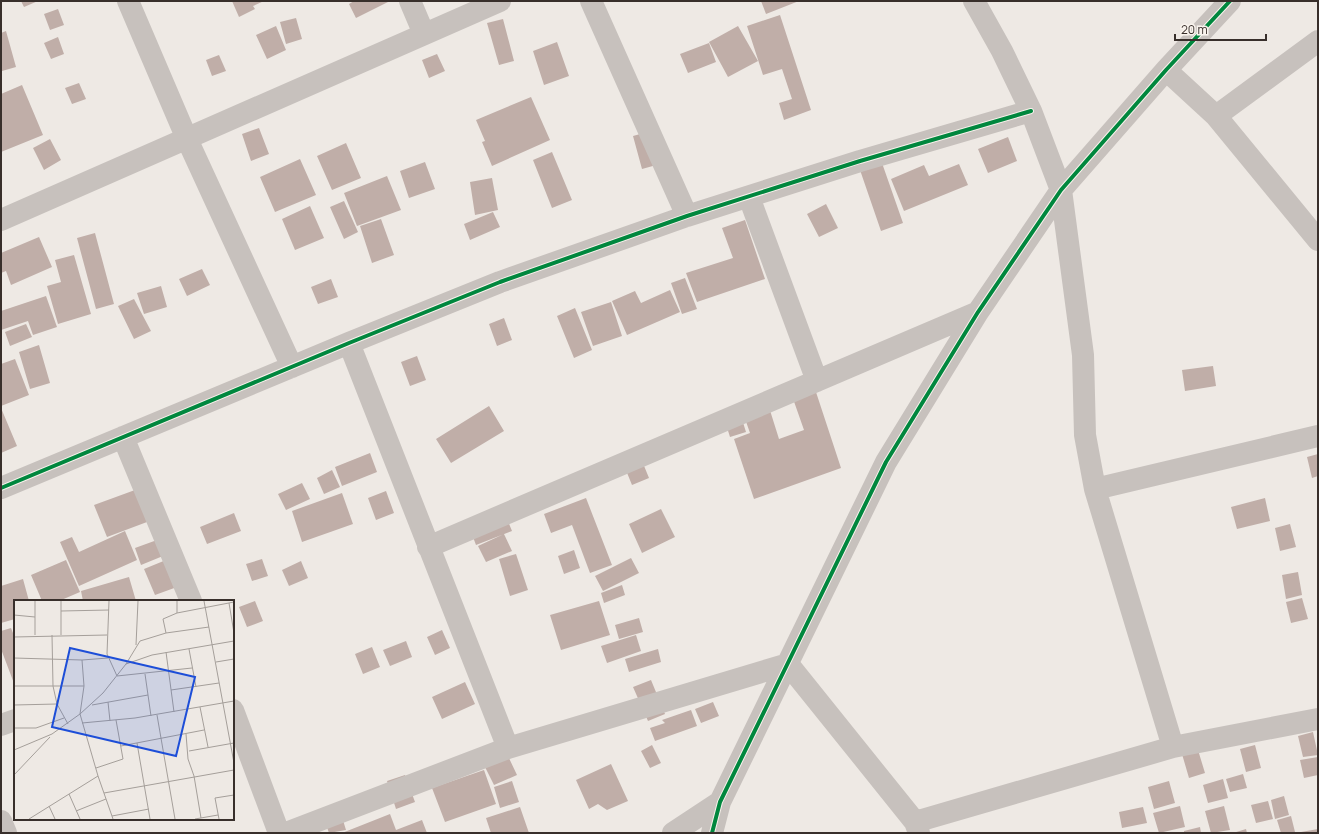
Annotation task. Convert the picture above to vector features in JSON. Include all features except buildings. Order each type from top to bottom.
[{"type":"street","points":[[128,1],[187,139],[292,367]]},
{"type":"street","points":[[410,1],[424,34]]},
{"type":"street","points":[[1,220],[500,1]]},
{"type":"street","points":[[591,1],[687,216]]},
{"type":"street","points":[[974,1],[1002,51],[1031,111],[1061,190],[1083,355],[1085,435],[1095,489],[1173,747]]},
{"type":"street","points":[[712,833],[720,802],[886,462],[978,312],[1061,190],[1166,70],[1230,1]]},
{"type":"street","points":[[1216,116],[1318,41]]},
{"type":"street","points":[[1166,70],[1216,116],[1318,240]]},
{"type":"street","points":[[1,488],[349,342],[500,282],[687,216],[860,160],[1031,111]]},
{"type":"street","points":[[748,197],[817,381]]},
{"type":"street","points":[[428,547],[978,312]]},
{"type":"street","points":[[349,342],[508,748]]},
{"type":"street","points":[[1095,489],[1318,436]]},
{"type":"street","points":[[123,437],[191,600]]},
{"type":"street","points":[[286,833],[508,748],[788,664]]},
{"type":"street","points":[[788,664],[917,827],[1173,747],[1318,719]]},
{"type":"street","points":[[234,713],[279,833]]},
{"type":"street","points":[[1,726],[14,720]]},
{"type":"street","points":[[673,833],[720,802]]},
{"type":"street","points":[[1,821],[6,833]]},
{"type":"cycle path","points":[[712,833],[720,802],[886,462],[978,312],[1061,190],[1166,70],[1230,1]]},
{"type":"cycle path","points":[[1,488],[349,343],[500,282],[687,216],[860,161],[1031,111]]}]
